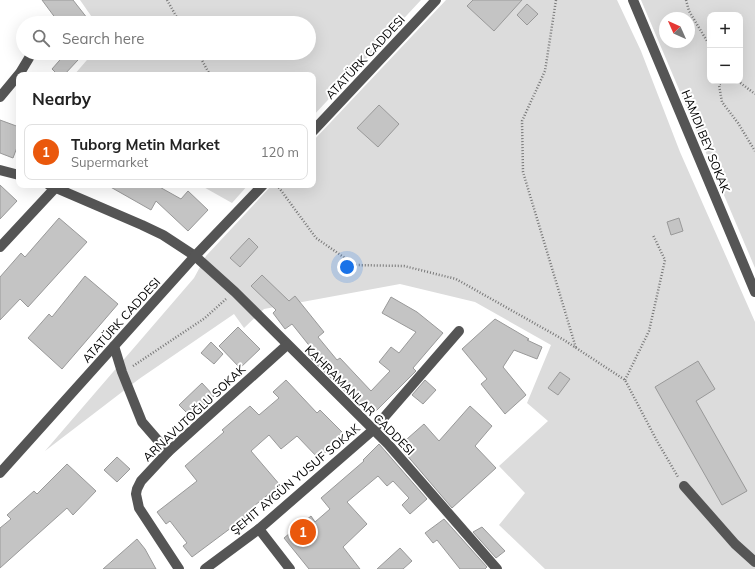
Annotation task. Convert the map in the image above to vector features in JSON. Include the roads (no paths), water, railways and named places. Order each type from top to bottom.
[{"type":"street","name":"ATATÜRK CADDESI","points":[[316,128],[436,0]]},
{"type":"street","name":"HAMDI BEY SOKAK","points":[[634,0],[755,292]]},
{"type":"street","points":[[21,72],[28,60]]},
{"type":"street","points":[[0,97],[16,78]]},
{"type":"street","points":[[0,170],[16,174]]},
{"type":"street","points":[[0,247],[50,188]]},
{"type":"street","name":"KAHRAMANLAR CADDESI","points":[[57,188],[142,224],[163,235],[195,256],[235,292],[388,444],[497,569]]},
{"type":"street","name":"ATATÜRK CADDESI","points":[[0,473],[195,256],[260,188]]},
{"type":"street","name":"ŞEHIT AYGÜN YUSUF SOKAK","points":[[206,569],[258,529],[373,430],[459,331]]},
{"type":"street","name":"ARNAVUTOĞLU SOKAK","points":[[179,569],[139,508],[136,494],[141,481],[168,452],[287,345]]},
{"type":"street","points":[[114,346],[122,372],[142,422],[168,452]]},
{"type":"street","points":[[684,486],[735,544],[755,562]]},
{"type":"street","points":[[258,529],[290,569]]},
{"type":"place","name":"Tuborg Metin Market","points":[[303,532]]}]
